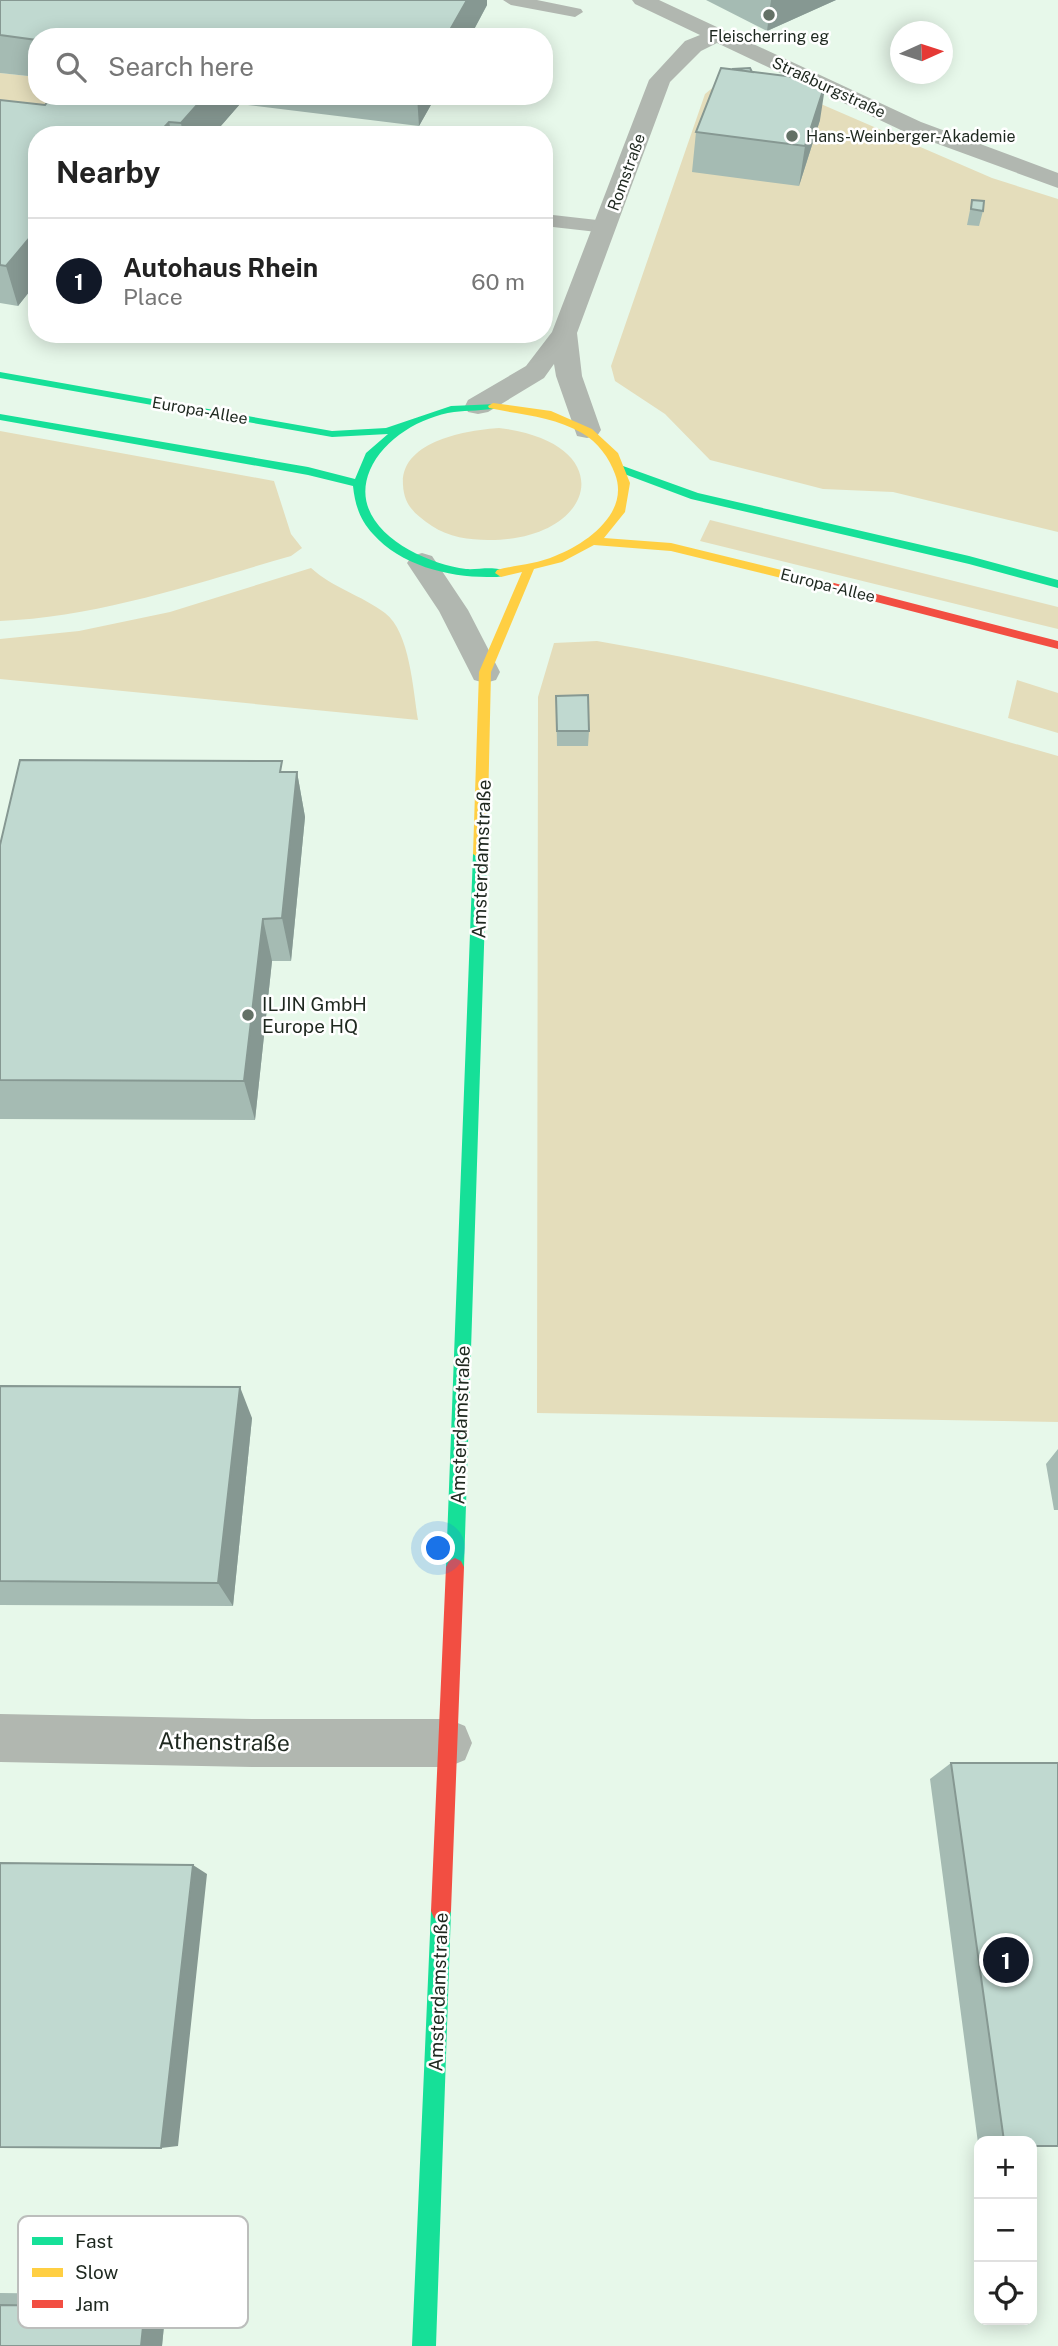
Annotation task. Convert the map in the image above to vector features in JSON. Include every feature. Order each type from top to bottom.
[{"type":"street","name":"Straßburgstraße","points":[[642,0],[913,127],[1058,181]]},
{"type":"street","name":"Romstraße","points":[[478,406],[536,372],[564,333],[660,80],[693,46],[717,35]]},
{"type":"street","name":"Romstraße","points":[[564,333],[569,376],[587,430]]},
{"type":"street","name":"Europa-Allee","points":[[0,375],[332,433],[356,434],[401,428]]},
{"type":"street","name":"Europa-Allee","points":[[357,484],[374,449],[401,428],[436,413],[478,406],[513,407],[545,412],[587,430],[609,449],[623,470]]},
{"type":"street","points":[[0,417],[308,471],[357,484],[358,505],[373,531],[395,550],[422,563],[453,571],[490,574],[529,570],[565,559],[595,541],[621,511],[625,492],[623,470],[695,496],[969,560],[1058,584]]},
{"type":"street","name":"Europa-Allee","points":[[595,541],[670,547],[1058,645]]},
{"type":"street","name":"Amsterdamstraße","points":[[422,563],[453,610],[485,672]]},
{"type":"street","name":"Amsterdamstraße","points":[[424,2346],[484,770],[485,672],[529,570]]},
{"type":"street","name":"Athenstraße","points":[[0,1738],[252,1743],[448,1743]]},
{"type":"lane","points":[[511,0],[575,12]]},
{"type":"lane","points":[[553,221],[606,227]]},
{"type":"shaded area","points":[[0,73],[28,76],[28,105],[79,105],[50,126],[28,126],[28,136],[0,138]]},
{"type":"shaded area","points":[[716,85],[777,85],[992,178],[1058,199],[1058,532],[893,492],[823,489],[710,460],[665,414],[615,381],[611,366],[705,94]]},
{"type":"shaded area","points":[[499,428],[539,437],[565,452],[579,470],[581,490],[572,509],[553,525],[525,536],[488,540],[445,533],[416,514],[408,504],[403,485],[405,470],[412,458],[424,448],[454,435]]},
{"type":"shaded area","points":[[0,431],[274,481],[291,534],[302,548],[291,556],[111,606],[0,621]]},
{"type":"shaded area","points":[[710,520],[1058,607],[1058,629],[700,541]]},
{"type":"shaded area","points":[[311,568],[328,581],[376,607],[393,622],[409,662],[418,720],[0,679],[0,639],[79,631],[170,612]]},
{"type":"shaded area","points":[[597,641],[771,677],[1058,756],[1058,1422],[537,1413],[538,697],[554,643]]},
{"type":"shaded area","points":[[1017,680],[1058,693],[1058,733],[1008,718]]},
{"type":"building","points":[[0,0],[467,0],[451,28],[28,28],[28,39],[0,35]]},
{"type":"building","points":[[721,68],[826,81],[805,146],[696,132]]},
{"type":"building","points":[[750,68],[752,72],[732,69]]},
{"type":"building","points":[[0,100],[28,105],[197,105],[181,123],[169,122],[165,126],[28,126],[28,240],[6,266],[0,265]]},
{"type":"building","points":[[972,200],[984,201],[983,211],[971,209]]},
{"type":"building","points":[[588,695],[589,731],[557,731],[556,696]]},
{"type":"building","points":[[20,760],[282,761],[280,772],[297,772],[282,918],[263,919],[244,1081],[0,1080],[0,845]]},
{"type":"building","points":[[0,1386],[240,1387],[218,1583],[0,1581]]},
{"type":"building","points":[[951,1763],[1058,1763],[1058,2146],[1037,2146],[1037,2136],[1003,2136]]},
{"type":"building","points":[[0,1863],[193,1865],[161,2148],[0,2147]]},
{"type":"building","points":[[0,2305],[18,2305],[18,2328],[143,2328],[141,2346],[0,2346]]},
{"type":"traffic: fast","points":[[0,375],[332,434],[387,431],[451,409],[493,406]]},
{"type":"traffic: fast","points":[[0,417],[308,471],[357,483]]},
{"type":"traffic: fast","points":[[401,428],[370,456],[358,483],[362,509],[378,532],[402,551],[433,565],[467,573],[501,573]]},
{"type":"traffic: fast","points":[[623,470],[695,496],[969,560],[1058,584]]},
{"type":"traffic: fast","points":[[455,1567],[480,854]]},
{"type":"traffic: fast","points":[[424,2346],[441,1911]]},
{"type":"traffic: slow","points":[[493,406],[547,414],[588,431],[614,455],[624,483],[619,512],[597,538],[558,560],[501,573]]},
{"type":"traffic: slow","points":[[595,541],[671,547],[834,587]]},
{"type":"traffic: slow","points":[[480,854],[485,672],[529,570]]},
{"type":"traffic: jam","points":[[834,587],[1058,645]]},
{"type":"traffic: jam","points":[[441,1911],[455,1567]]},
{"type":"place","name":"Fleischerring eg","points":[[769,15]]},
{"type":"place","name":"Hans-Weinberger-Akademie","points":[[792,136]]},
{"type":"place","name":"ILJIN GmbH Europe HQ","points":[[248,1015]]},
{"type":"place","name":"Autohaus Rhein","points":[[1006,1960]]}]
